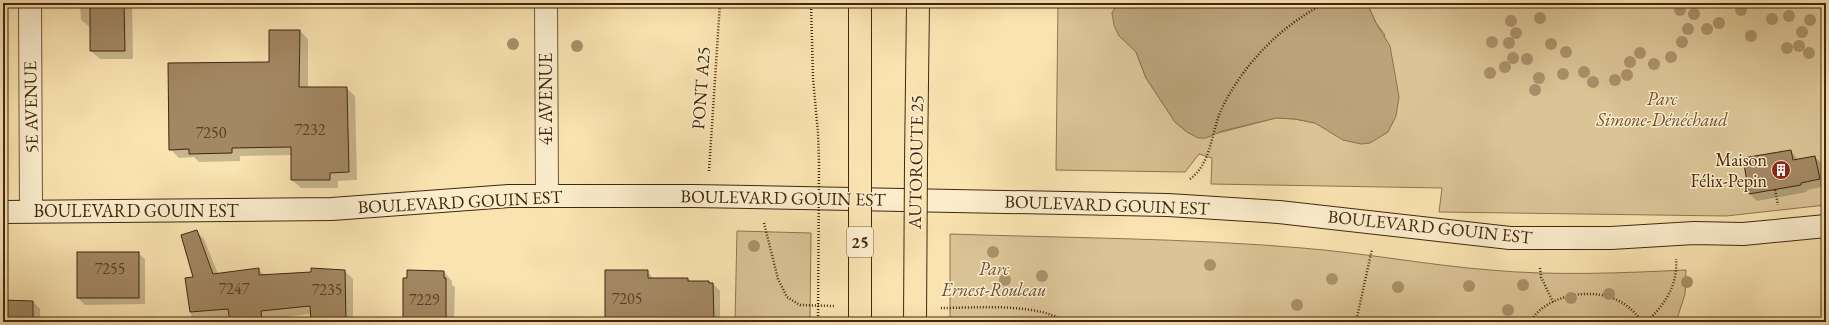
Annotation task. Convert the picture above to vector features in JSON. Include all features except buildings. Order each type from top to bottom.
[{"type":"highway","name":"25","points":[[860,3],[860,322]]},
{"type":"highway","name":"AUTOROUTE 25","points":[[915,322],[918,3]]},
{"type":"street","name":"5E AVENUE","points":[[30,3],[31,211]]},
{"type":"street","name":"4E AVENUE","points":[[546,3],[548,195]]},
{"type":"street","name":"BOULEVARD GOUIN EST","points":[[3,212],[332,209],[509,196],[693,196],[1168,205],[1301,214],[1510,238],[1604,238],[1694,233],[1765,233],[1826,226]]},
{"type":"path","name":"PONT A25","points":[[709,174],[720,3]]},
{"type":"path","points":[[811,3],[813,78],[819,162],[818,322]]},
{"type":"path","points":[[1206,156],[1222,109],[1248,65],[1287,27],[1325,3]]},
{"type":"path","points":[[1775,190],[1778,208]]},
{"type":"path","points":[[1356,322],[1372,249]]},
{"type":"path","points":[[1530,322],[1540,310],[1553,302],[1566,297],[1585,294],[1603,295],[1628,306],[1644,322],[1661,307],[1668,298],[1675,278],[1676,265]]},
{"type":"path","points":[[1540,268],[1541,277],[1553,302]]},
{"type":"green space","name":"Parc Simone-Dénéchaud","points":[[1058,3],[1118,3],[1112,13],[1136,52],[1146,78],[1175,122],[1187,132],[1218,133],[1276,118],[1295,119],[1315,123],[1385,35],[1376,23],[1367,3],[1826,3],[1826,205],[1726,216],[1439,212],[1442,188],[1211,184],[1212,158],[1199,154],[1185,172],[1056,170]]},
{"type":"green space","points":[[737,231],[811,233],[810,322],[735,322]]},
{"type":"green space","name":"Parc Ernest-Rouleau","points":[[950,234],[1214,242],[1326,250],[1466,268],[1514,272],[1588,273],[1686,270],[1685,294],[1676,322],[950,322]]},
{"type":"shaded area","points":[[1118,3],[1367,3],[1376,23],[1390,46],[1399,97],[1396,116],[1388,132],[1370,143],[1361,144],[1343,140],[1315,123],[1295,119],[1276,118],[1222,131],[1206,138],[1198,138],[1187,132],[1175,122],[1146,78],[1136,52],[1119,36],[1114,25],[1112,13]]},
{"type":"place","name":"Maison Félix-Pepin","points":[[1781,170]]}]
